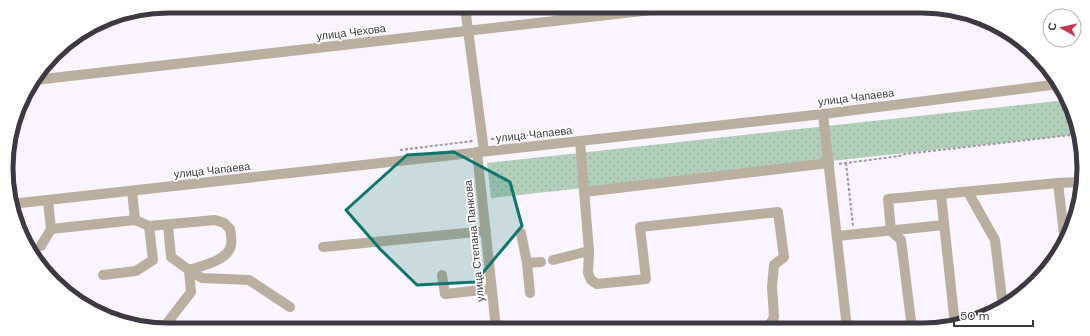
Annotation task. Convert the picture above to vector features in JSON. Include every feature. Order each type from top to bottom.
[{"type":"street","name":"улица Степана Панкова","points":[[466,13],[495,323]]},
{"type":"street","name":"улица Чехова","points":[[41,79],[623,13]]},
{"type":"street","name":"улица Чапаева","points":[[17,204],[823,114],[1053,85]]},
{"type":"street","points":[[823,114],[846,323]]},
{"type":"street","points":[[580,141],[589,251],[588,273],[592,280],[597,284],[646,279],[640,227],[778,212],[784,257],[774,266],[772,288],[774,317],[771,323]]},
{"type":"street","points":[[584,192],[829,164]]},
{"type":"street","points":[[911,323],[901,240],[891,231],[888,199],[1077,182]]},
{"type":"street","points":[[1058,183],[1064,231]]},
{"type":"street","points":[[132,191],[135,220]]},
{"type":"street","points":[[968,192],[996,240],[1002,301]]},
{"type":"street","points":[[941,194],[954,320]]},
{"type":"street","points":[[41,246],[51,229],[48,201]]},
{"type":"street","points":[[51,229],[135,220],[149,226],[215,220],[224,223],[230,229],[231,246],[225,256],[211,264],[190,270]]},
{"type":"street","points":[[168,225],[171,257],[190,270],[202,278],[249,280],[290,307]]},
{"type":"street","points":[[837,236],[944,225]]},
{"type":"street","points":[[103,275],[136,271],[153,260],[149,226]]},
{"type":"street","points":[[323,248],[486,231]]},
{"type":"street","points":[[521,233],[527,263],[530,293]]},
{"type":"street","points":[[553,260],[589,251]]},
{"type":"street","points":[[527,263],[541,262]]},
{"type":"street","points":[[167,323],[191,292],[190,270]]},
{"type":"street","points":[[442,275],[445,294],[491,289]]},
{"type":"path","points":[[829,164],[1073,135]]},
{"type":"path","points":[[846,163],[854,235]]},
{"type":"highlighted area","points":[[454,152],[510,182],[522,226],[475,282],[417,285],[380,249],[346,210],[407,155]]},
{"type":"green space","points":[[1062,100],[1069,118],[1073,135],[491,198],[487,163]]}]
